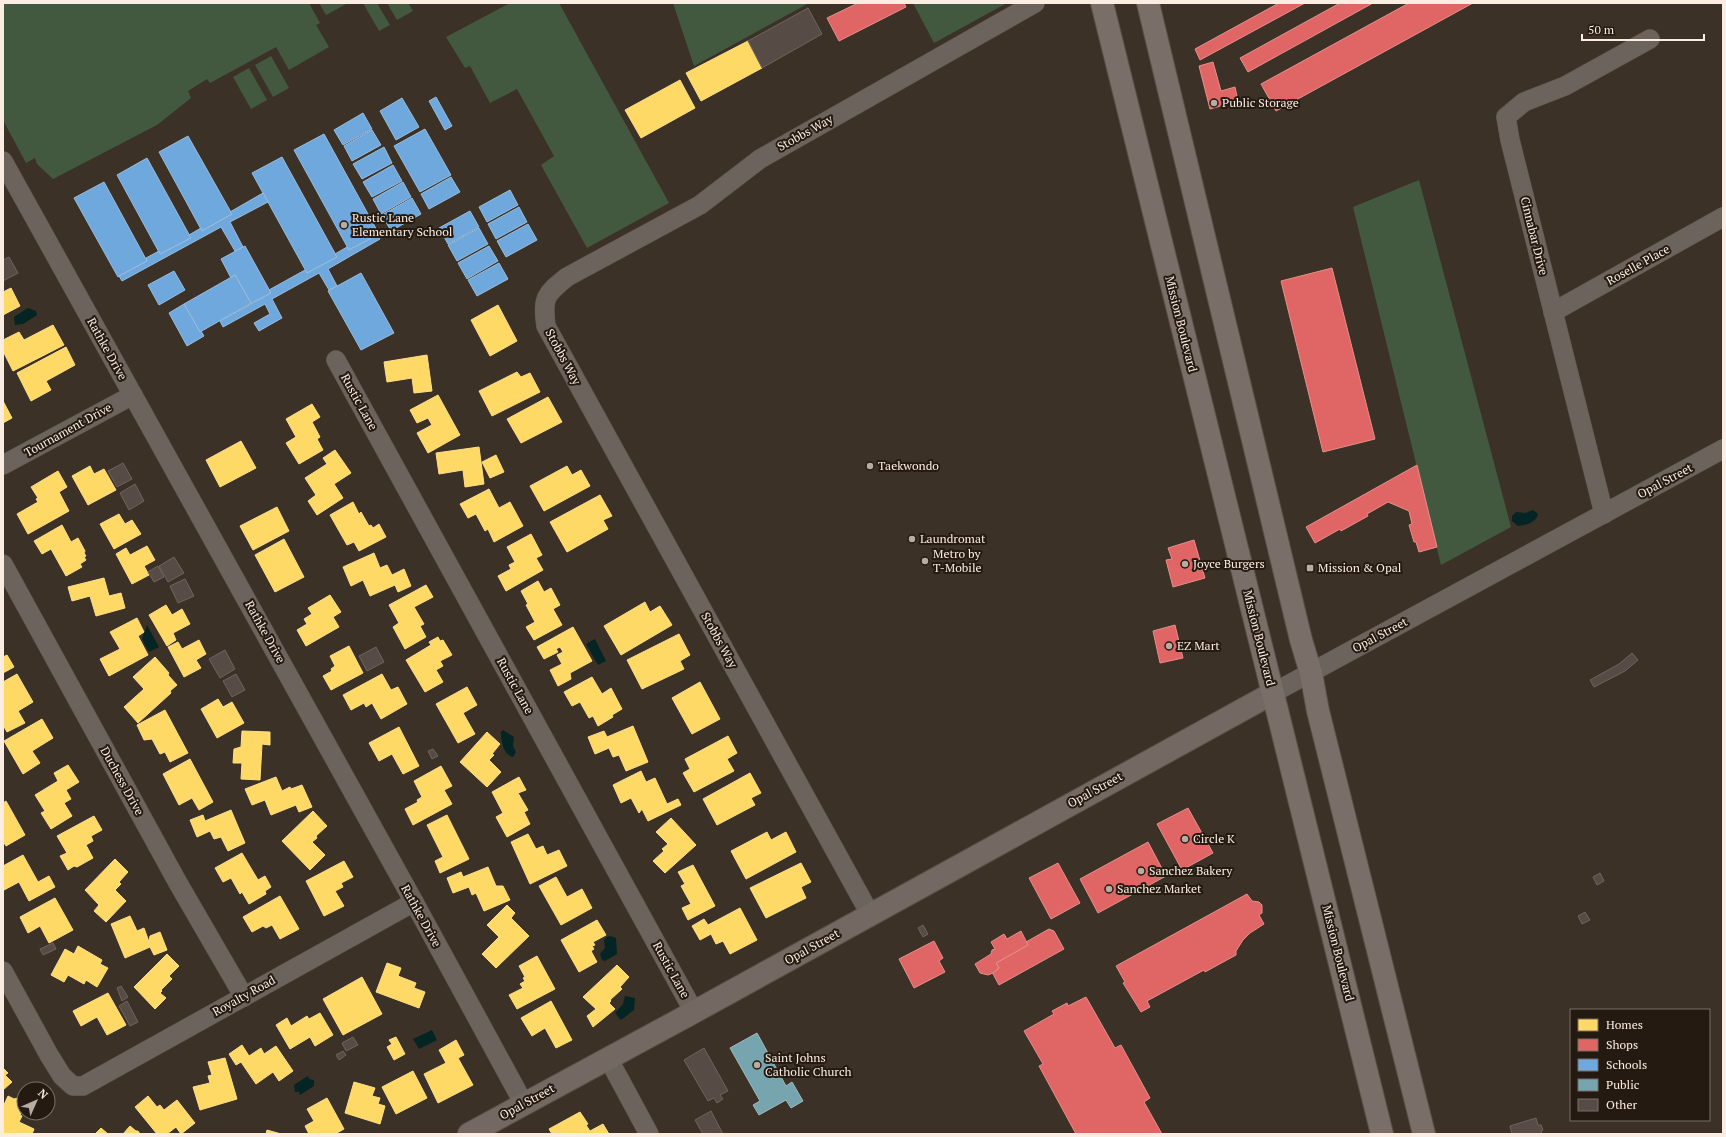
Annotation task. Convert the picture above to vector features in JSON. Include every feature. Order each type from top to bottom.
[{"type":"main road","name":"Mission Boulevard","points":[[1102,3],[1382,1134]]},
{"type":"main road","points":[[1148,3],[1318,710],[1424,1134]]},
{"type":"street","name":"Stobbs Way","points":[[870,914],[546,326],[544,310],[549,292],[567,277],[700,205],[760,159],[1035,3]]},
{"type":"street","name":"Cinnabar Drive","points":[[1604,514],[1512,147],[1506,117],[1524,102],[1565,86],[1650,39]]},
{"type":"street","name":"Rathke Drive","points":[[3,162],[414,902],[524,1104]]},
{"type":"street","name":"Roselle Place","points":[[1553,312],[1723,218]]},
{"type":"street","name":"Rustic Lane","points":[[336,360],[694,1012]]},
{"type":"street","name":"Tournament Drive","points":[[3,465],[133,395]]},
{"type":"street","name":"Opal Street","points":[[469,1134],[694,1012],[1273,693],[1723,449]]},
{"type":"street","name":"Duchess Drive","points":[[3,564],[178,883],[244,997]]},
{"type":"street","name":"Royalty Road","points":[[3,971],[62,1076],[73,1086],[83,1086],[414,902]]},
{"type":"street","points":[[608,1058],[649,1134]]},
{"type":"green space","points":[[3,3],[309,3],[320,23],[316,25],[329,47],[289,70],[276,47],[210,83],[207,79],[188,91],[191,98],[157,125],[53,179],[37,164],[35,158],[26,163],[3,120]]},
{"type":"green space","points":[[319,3],[348,3],[326,15]]},
{"type":"green space","points":[[363,3],[377,3],[390,25],[379,31]]},
{"type":"green space","points":[[387,3],[408,3],[413,11],[397,20]]},
{"type":"green space","points":[[510,3],[559,3],[669,203],[587,248],[541,165],[554,156],[517,89],[490,103],[470,66],[465,68],[446,37]]},
{"type":"green space","points":[[673,3],[809,3],[694,66]]},
{"type":"green space","points":[[913,3],[1007,3],[934,43]]},
{"type":"green space","points":[[271,56],[289,88],[273,97],[255,65]]},
{"type":"green space","points":[[249,68],[267,100],[251,109],[233,77]]},
{"type":"green space","points":[[1419,180],[1511,527],[1441,565],[1353,207]]},
{"type":"water","points":[[28,308],[36,311],[37,315],[23,324],[15,325],[14,317]]},
{"type":"water","points":[[1533,510],[1538,514],[1535,520],[1530,523],[1518,526],[1512,521],[1512,516],[1516,512],[1525,513]]},
{"type":"water","points":[[147,625],[159,647],[149,652],[142,639]]},
{"type":"water","points":[[595,639],[606,661],[598,665],[586,644]]},
{"type":"water","points":[[503,730],[514,737],[513,746],[516,752],[513,757],[507,753],[503,747],[501,732]]},
{"type":"water","points":[[610,936],[616,938],[617,954],[605,961],[602,960],[600,954],[605,948],[604,940]]},
{"type":"water","points":[[625,996],[635,998],[634,1010],[621,1020],[615,1013],[623,1004]]},
{"type":"water","points":[[432,1030],[437,1040],[419,1049],[413,1039]]},
{"type":"water","points":[[308,1076],[309,1079],[314,1080],[314,1086],[300,1095],[299,1092],[295,1092],[294,1085]]},
{"type":"building: Homes","points":[[748,41],[762,68],[701,101],[686,73]]},
{"type":"building: Homes","points":[[680,80],[695,108],[641,138],[625,110]]},
{"type":"building: Homes","points":[[11,288],[20,306],[3,315],[3,292]]},
{"type":"building: Homes","points":[[498,305],[517,341],[490,356],[471,320]]},
{"type":"building: Homes","points":[[53,325],[64,345],[13,371],[3,351],[3,340],[19,332],[24,340]]},
{"type":"building: Homes","points":[[66,347],[75,365],[46,381],[51,390],[31,401],[17,373]]},
{"type":"building: Homes","points":[[427,355],[432,391],[414,393],[412,378],[387,382],[384,362]]},
{"type":"building: Homes","points":[[517,372],[521,377],[530,373],[540,392],[492,416],[479,391]]},
{"type":"building: Homes","points":[[438,395],[460,435],[428,453],[417,433],[432,425],[428,418],[417,423],[410,410]]},
{"type":"building: Homes","points":[[548,397],[562,422],[521,443],[507,419]]},
{"type":"building: Homes","points":[[3,401],[12,418],[3,423]]},
{"type":"building: Homes","points":[[312,404],[320,417],[312,422],[320,437],[317,439],[323,450],[299,464],[286,443],[296,437],[286,419]]},
{"type":"building: Homes","points":[[241,441],[256,468],[220,487],[206,460]]},
{"type":"building: Homes","points":[[479,447],[484,484],[465,487],[463,470],[439,474],[436,453]]},
{"type":"building: Homes","points":[[335,450],[351,473],[334,484],[343,498],[317,515],[308,501],[316,495],[305,478],[327,464],[323,458]]},
{"type":"building: Homes","points":[[496,455],[504,472],[490,478],[482,462]]},
{"type":"building: Homes","points":[[90,466],[94,474],[104,469],[116,490],[88,505],[72,476]]},
{"type":"building: Homes","points":[[567,466],[572,475],[581,470],[590,486],[544,511],[530,486]]},
{"type":"building: Homes","points":[[58,471],[67,487],[59,492],[69,511],[28,534],[17,514],[38,502],[36,499],[38,498],[31,487]]},
{"type":"building: Homes","points":[[489,489],[499,508],[510,502],[523,526],[494,542],[488,529],[485,531],[476,514],[468,518],[460,504]]},
{"type":"building: Homes","points":[[600,495],[612,516],[603,520],[608,529],[567,552],[550,522]]},
{"type":"building: Homes","points":[[353,502],[359,514],[361,512],[369,526],[371,525],[373,528],[379,524],[386,537],[359,551],[354,542],[347,545],[330,515]]},
{"type":"building: Homes","points":[[277,507],[289,531],[253,550],[240,526]]},
{"type":"building: Homes","points":[[119,514],[125,524],[132,520],[141,534],[114,549],[100,524]]},
{"type":"building: Homes","points":[[62,525],[71,542],[78,538],[86,556],[84,557],[86,560],[80,564],[82,567],[66,576],[51,549],[42,554],[34,541]]},
{"type":"building: Homes","points":[[531,534],[542,555],[536,558],[543,570],[506,591],[498,576],[511,569],[509,565],[515,562],[507,547]]},
{"type":"building: Homes","points":[[284,539],[304,577],[275,592],[255,555]]},
{"type":"building: Homes","points":[[147,546],[155,560],[144,566],[149,575],[132,584],[116,554],[126,548],[130,555]]},
{"type":"building: Homes","points":[[374,553],[380,568],[387,565],[392,575],[404,569],[411,586],[398,592],[395,585],[370,596],[363,580],[351,586],[343,567]]},
{"type":"building: Homes","points":[[104,578],[109,596],[121,593],[125,608],[96,616],[90,596],[72,601],[68,587]]},
{"type":"building: Homes","points":[[538,581],[544,592],[551,588],[560,605],[553,609],[562,625],[534,640],[526,627],[535,622],[526,605],[528,604],[521,591]]},
{"type":"building: Homes","points":[[426,585],[433,597],[414,607],[424,624],[420,626],[426,637],[405,649],[393,627],[399,623],[389,605]]},
{"type":"building: Homes","points":[[330,595],[341,612],[333,617],[339,627],[306,646],[297,630],[307,624],[304,619],[312,614],[308,608]]},
{"type":"building: Homes","points":[[645,602],[650,612],[660,606],[672,625],[621,655],[604,626]]},
{"type":"building: Homes","points":[[166,605],[172,615],[182,609],[190,624],[173,633],[176,640],[167,646],[149,615]]},
{"type":"building: Homes","points":[[137,618],[144,632],[138,636],[148,655],[109,676],[100,659],[120,649],[110,632]]},
{"type":"building: Homes","points":[[573,627],[592,661],[570,673],[571,679],[558,686],[550,670],[562,664],[557,655],[563,652],[560,647],[556,649],[558,652],[544,659],[537,647]]},
{"type":"building: Homes","points":[[679,634],[690,655],[680,661],[684,669],[642,689],[627,660]]},
{"type":"building: Homes","points":[[438,637],[440,641],[443,640],[452,655],[440,661],[443,666],[436,670],[443,682],[425,692],[406,660],[431,645],[429,642]]},
{"type":"building: Homes","points":[[199,640],[206,654],[196,660],[201,668],[184,677],[168,647],[178,642],[182,649]]},
{"type":"building: Homes","points":[[349,646],[363,673],[331,690],[323,676],[332,671],[331,669],[335,666],[330,656]]},
{"type":"building: Homes","points":[[7,655],[14,667],[3,673],[3,657]]},
{"type":"building: Homes","points":[[155,657],[177,685],[170,691],[171,693],[138,723],[124,707],[144,689],[133,677]]},
{"type":"building: Homes","points":[[17,674],[33,702],[18,711],[25,723],[7,732],[3,725],[3,682]]},
{"type":"building: Homes","points":[[382,674],[391,690],[398,687],[407,704],[381,719],[372,703],[366,707],[364,703],[351,710],[343,695]]},
{"type":"building: Homes","points":[[592,677],[602,694],[611,688],[622,709],[612,715],[613,717],[598,726],[593,716],[589,718],[580,702],[572,706],[564,692]]},
{"type":"building: Homes","points":[[700,682],[720,719],[692,734],[672,698]]},
{"type":"building: Homes","points":[[467,687],[477,705],[463,713],[475,734],[458,743],[436,704]]},
{"type":"building: Homes","points":[[218,699],[223,707],[232,702],[244,723],[217,738],[201,709]]},
{"type":"building: Homes","points":[[165,710],[188,753],[170,762],[165,752],[160,754],[152,739],[144,740],[137,725]]},
{"type":"building: Homes","points":[[42,719],[53,738],[32,751],[40,763],[23,774],[4,741]]},
{"type":"building: Homes","points":[[633,726],[648,762],[626,771],[619,755],[613,757],[609,748],[595,754],[588,737],[604,731],[607,737]]},
{"type":"building: Homes","points":[[399,727],[419,766],[403,774],[392,754],[379,761],[369,743]]},
{"type":"building: Homes","points":[[242,731],[270,732],[270,745],[262,744],[260,780],[241,779],[242,763],[233,763],[234,749],[241,747]]},
{"type":"building: Homes","points":[[487,732],[500,744],[492,754],[494,755],[489,760],[501,772],[487,787],[460,762]]},
{"type":"building: Homes","points":[[728,736],[737,753],[727,759],[734,771],[694,792],[683,773],[690,769],[685,759]]},
{"type":"building: Homes","points":[[190,759],[213,802],[199,810],[192,798],[179,805],[163,774]]},
{"type":"building: Homes","points":[[68,765],[79,782],[66,790],[71,799],[64,803],[72,816],[51,829],[41,813],[45,811],[35,795],[58,781],[54,773]]},
{"type":"building: Homes","points":[[441,766],[452,786],[444,790],[452,804],[413,825],[405,809],[418,802],[417,800],[422,797],[414,781]]},
{"type":"building: Homes","points":[[641,771],[646,782],[655,778],[667,804],[678,799],[681,805],[648,821],[642,809],[639,813],[631,798],[621,803],[613,785]]},
{"type":"building: Homes","points":[[750,773],[761,793],[751,798],[755,805],[717,825],[703,799]]},
{"type":"building: Homes","points":[[276,777],[282,791],[290,787],[291,789],[302,785],[312,807],[299,812],[296,805],[271,815],[265,800],[252,805],[245,789]]},
{"type":"building: Homes","points":[[519,777],[526,790],[518,793],[528,810],[524,812],[530,824],[507,837],[496,817],[503,813],[492,792]]},
{"type":"building: Homes","points":[[6,801],[25,835],[6,846],[3,841],[3,803]]},
{"type":"building: Homes","points":[[231,810],[245,843],[228,851],[221,837],[214,839],[210,831],[197,837],[190,820],[203,815],[205,821]]},
{"type":"building: Homes","points":[[313,811],[327,826],[312,842],[325,855],[310,870],[282,841]]},
{"type":"building: Homes","points":[[447,815],[469,859],[440,873],[435,861],[443,857],[427,825]]},
{"type":"building: Homes","points":[[94,816],[102,830],[91,836],[93,841],[86,845],[93,858],[68,870],[60,856],[67,853],[57,836]]},
{"type":"building: Homes","points":[[671,818],[696,845],[665,873],[653,861],[664,851],[662,849],[668,844],[656,832]]},
{"type":"building: Homes","points":[[767,832],[771,840],[786,832],[796,852],[746,879],[731,851]]},
{"type":"building: Homes","points":[[528,834],[536,849],[543,846],[547,855],[559,850],[567,866],[530,884],[511,842]]},
{"type":"building: Homes","points":[[242,853],[258,880],[265,876],[271,887],[265,891],[266,894],[249,904],[242,892],[240,894],[231,878],[223,882],[215,868]]},
{"type":"building: Homes","points":[[23,855],[38,882],[49,876],[55,887],[29,901],[19,882],[4,890],[3,888],[3,866]]},
{"type":"building: Homes","points":[[115,859],[128,872],[119,882],[121,884],[115,890],[126,901],[106,922],[94,911],[99,905],[85,890]]},
{"type":"building: Homes","points":[[344,861],[353,877],[341,883],[343,887],[335,891],[344,906],[324,916],[306,881]]},
{"type":"building: Homes","points":[[801,863],[811,882],[801,887],[806,898],[766,918],[750,888]]},
{"type":"building: Homes","points":[[693,865],[715,906],[688,920],[682,908],[691,904],[681,886],[685,884],[678,872]]},
{"type":"building: Homes","points":[[488,867],[496,886],[503,886],[510,900],[484,911],[476,893],[472,895],[469,887],[453,893],[447,878],[461,872],[463,877]]},
{"type":"building: Homes","points":[[556,877],[567,897],[582,889],[592,908],[561,925],[539,886]]},
{"type":"building: Homes","points":[[280,896],[299,929],[280,939],[272,925],[266,928],[263,926],[252,932],[243,917]]},
{"type":"building: Homes","points":[[55,898],[73,930],[49,943],[40,926],[28,933],[20,917]]},
{"type":"building: Homes","points":[[507,905],[515,913],[511,918],[529,936],[496,968],[482,954],[499,937],[487,925]]},
{"type":"building: Homes","points":[[740,908],[757,940],[730,954],[723,941],[716,944],[711,934],[700,940],[692,926],[704,919],[708,925]]},
{"type":"building: Homes","points":[[130,916],[137,931],[144,928],[149,942],[150,936],[160,932],[167,950],[154,955],[150,947],[125,958],[111,924]]},
{"type":"building: Homes","points":[[597,920],[606,935],[593,942],[595,945],[592,946],[594,949],[591,951],[597,962],[579,972],[561,940]]},
{"type":"building: Homes","points":[[78,946],[102,960],[100,964],[108,968],[97,987],[86,980],[84,984],[68,975],[64,982],[51,975],[65,949],[74,954]]},
{"type":"building: Homes","points":[[167,954],[179,966],[169,976],[172,979],[161,990],[162,991],[160,993],[166,998],[155,1009],[134,987]]},
{"type":"building: Homes","points":[[537,956],[555,989],[517,1009],[509,995],[523,988],[520,984],[525,981],[523,978],[525,977],[519,966]]},
{"type":"building: Homes","points":[[387,963],[401,968],[398,976],[416,983],[414,988],[425,992],[419,1008],[376,992]]},
{"type":"building: Homes","points":[[617,965],[629,977],[620,987],[622,989],[610,1000],[611,1001],[609,1003],[615,1009],[593,1027],[587,1016],[596,1009],[583,997]]},
{"type":"building: Homes","points":[[362,977],[382,1014],[343,1035],[323,999]]},
{"type":"building: Homes","points":[[108,993],[126,1025],[107,1035],[97,1017],[81,1026],[73,1011]]},
{"type":"building: Homes","points":[[551,1001],[572,1040],[556,1048],[545,1028],[532,1036],[521,1018]]},
{"type":"building: Homes","points":[[320,1013],[333,1035],[315,1046],[310,1037],[290,1049],[276,1025],[287,1018],[291,1026],[307,1016],[309,1019]]},
{"type":"building: Homes","points":[[396,1037],[405,1054],[394,1060],[387,1047],[392,1044],[389,1040]]},
{"type":"building: Homes","points":[[456,1040],[464,1055],[458,1058],[473,1085],[438,1103],[424,1074],[446,1063],[439,1050]]},
{"type":"building: Homes","points":[[242,1045],[249,1056],[261,1048],[264,1054],[276,1046],[293,1071],[279,1081],[273,1072],[256,1084],[241,1062],[236,1065],[229,1054]]},
{"type":"building: Homes","points":[[225,1058],[237,1099],[200,1110],[193,1087],[210,1083],[208,1076],[212,1075],[208,1062]]},
{"type":"building: Homes","points":[[3,1068],[8,1073],[5,1075],[12,1082],[3,1090]]},
{"type":"building: Homes","points":[[413,1071],[427,1098],[396,1114],[382,1087]]},
{"type":"building: Homes","points":[[354,1082],[375,1088],[372,1096],[380,1098],[378,1104],[385,1106],[380,1124],[345,1113]]},
{"type":"building: Homes","points":[[8,1096],[16,1098],[16,1121],[20,1121],[34,1129],[32,1134],[3,1134],[3,1107]]},
{"type":"building: Homes","points":[[148,1096],[157,1107],[160,1105],[164,1110],[177,1100],[195,1123],[181,1134],[176,1127],[167,1134],[157,1134],[135,1107]]},
{"type":"building: Homes","points":[[327,1098],[344,1129],[335,1134],[309,1134],[305,1126],[314,1121],[307,1109]]},
{"type":"building: Homes","points":[[580,1112],[588,1124],[586,1125],[590,1131],[603,1124],[609,1134],[552,1134],[549,1129]]},
{"type":"building: Homes","points":[[130,1126],[138,1131],[140,1134],[123,1134]]},
{"type":"building: Homes","points":[[101,1128],[108,1134],[95,1134]]},
{"type":"building: Homes","points":[[267,1130],[281,1134],[266,1134]]},
{"type":"building: Shops","points":[[858,3],[904,3],[906,7],[839,41],[827,18]]},
{"type":"building: Shops","points":[[1279,3],[1305,3],[1200,60],[1195,49]]},
{"type":"building: Shops","points":[[1340,3],[1373,3],[1248,72],[1240,58]]},
{"type":"building: Shops","points":[[1409,3],[1473,3],[1276,111],[1261,84]]},
{"type":"building: Shops","points":[[1213,62],[1221,91],[1235,87],[1238,101],[1210,109],[1199,66]]},
{"type":"building: Shops","points":[[1332,268],[1375,439],[1323,452],[1281,281]]},
{"type":"building: Shops","points":[[1417,465],[1437,547],[1419,552],[1416,542],[1414,542],[1409,525],[1412,524],[1409,511],[1388,502],[1367,514],[1368,516],[1315,543],[1306,527]]},
{"type":"building: Shops","points":[[1194,540],[1205,578],[1173,587],[1166,560],[1172,559],[1168,548]]},
{"type":"building: Shops","points":[[1175,625],[1183,658],[1160,663],[1153,631]]},
{"type":"building: Shops","name":"Circle K","points":[[1188,808],[1213,853],[1182,870],[1157,824]]},
{"type":"building: Shops","points":[[1148,842],[1166,876],[1098,913],[1080,879]]},
{"type":"building: Shops","points":[[1058,863],[1080,903],[1051,919],[1029,878]]},
{"type":"building: Shops","points":[[1247,894],[1252,901],[1259,902],[1262,905],[1262,913],[1259,915],[1264,924],[1250,933],[1243,940],[1236,951],[1236,955],[1205,972],[1204,970],[1147,1001],[1150,1007],[1141,1012],[1123,983],[1125,982],[1116,966]]},
{"type":"building: Shops","points":[[1049,929],[1054,931],[1064,949],[999,985],[992,972],[999,968],[996,963],[1028,945],[1026,942]]},
{"type":"building: Shops","points":[[1021,931],[1028,945],[996,963],[999,968],[993,973],[988,975],[980,973],[975,964],[991,954],[992,950],[995,949],[991,942],[1004,934],[1007,939]]},
{"type":"building: Shops","points":[[934,941],[943,958],[939,961],[945,972],[914,988],[899,959]]},
{"type":"building: Shops","points":[[1086,997],[1115,1048],[1121,1045],[1150,1098],[1144,1102],[1162,1134],[1076,1134],[1039,1066],[1043,1064],[1024,1031],[1054,1014],[1052,1011],[1067,1003],[1068,1006]]},
{"type":"building: Schools","points":[[436,97],[452,126],[445,130],[429,101]]},
{"type":"building: Schools","points":[[402,98],[419,127],[396,140],[380,111]]},
{"type":"building: Schools","points":[[363,113],[372,129],[343,145],[334,130]]},
{"type":"building: Schools","points":[[425,129],[451,175],[420,192],[394,146]]},
{"type":"building: Schools","points":[[372,130],[381,145],[352,161],[344,146]]},
{"type":"building: Schools","points":[[324,134],[379,234],[349,250],[294,150]]},
{"type":"building: Schools","points":[[188,136],[232,214],[202,231],[159,152]]},
{"type":"building: Schools","points":[[384,147],[392,163],[362,179],[353,164]]},
{"type":"building: Schools","points":[[282,157],[337,257],[307,273],[252,173]]},
{"type":"building: Schools","points":[[147,158],[191,238],[160,254],[117,175]]},
{"type":"building: Schools","points":[[393,165],[402,181],[372,197],[363,182]]},
{"type":"building: Schools","points":[[451,177],[460,192],[429,209],[421,194]]},
{"type":"building: Schools","points":[[104,182],[147,261],[118,277],[74,198]]},
{"type":"building: Schools","points":[[403,182],[411,197],[381,214],[373,199]]},
{"type":"building: Schools","points":[[510,190],[518,205],[487,222],[479,207]]},
{"type":"building: Schools","points":[[263,193],[268,202],[230,222],[243,247],[235,251],[221,227],[122,281],[119,276],[147,261],[146,258],[159,251],[160,254],[191,238],[189,235],[201,228],[202,231],[232,214],[230,212]]},
{"type":"building: Schools","points":[[412,198],[421,214],[391,231],[382,215]]},
{"type":"building: Schools","points":[[519,207],[527,222],[496,239],[488,224]]},
{"type":"building: Schools","points":[[470,211],[479,227],[448,244],[439,228]]},
{"type":"building: Schools","points":[[528,224],[537,240],[506,257],[497,241]]},
{"type":"building: Schools","points":[[479,228],[488,244],[457,261],[448,245]]},
{"type":"building: Schools","points":[[377,235],[380,239],[328,269],[337,286],[329,290],[319,273],[272,299],[282,318],[259,331],[254,323],[270,314],[265,304],[223,327],[220,321],[271,293],[269,290],[305,270],[307,273],[337,257],[335,254],[347,247],[349,250]]},
{"type":"building: Schools","points":[[245,246],[271,293],[251,303],[235,275],[231,278],[221,259]]},
{"type":"building: Schools","points":[[489,246],[498,261],[467,279],[458,263]]},
{"type":"building: Schools","points":[[499,263],[508,279],[477,296],[468,280]]},
{"type":"building: Schools","points":[[174,271],[185,290],[159,305],[148,285]]},
{"type":"building: Schools","points":[[361,273],[394,333],[361,350],[328,291]]},
{"type":"building: Schools","points":[[235,275],[251,303],[200,332],[184,304]]},
{"type":"building: Schools","points":[[184,304],[200,332],[201,331],[204,336],[187,346],[169,313]]},
{"type":"building: Public","name":"Saint Johns Catholic Church","points":[[757,1033],[786,1086],[792,1082],[803,1101],[791,1108],[786,1100],[759,1115],[753,1105],[760,1101],[730,1048]]},
{"type":"building: Other","points":[[808,8],[822,34],[762,68],[748,41]]},
{"type":"building: Other","points":[[9,257],[18,273],[3,281],[3,260]]},
{"type":"building: Other","points":[[123,463],[132,479],[117,487],[108,471]]},
{"type":"building: Other","points":[[135,484],[144,501],[129,510],[120,493]]},
{"type":"building: Other","points":[[174,557],[184,573],[168,582],[159,566]]},
{"type":"building: Other","points":[[158,566],[164,577],[154,582],[148,572]]},
{"type":"building: Other","points":[[185,579],[194,596],[178,603],[170,586]]},
{"type":"building: Other","points":[[376,647],[384,662],[367,671],[359,656]]},
{"type":"building: Other","points":[[225,650],[235,669],[220,678],[209,659]]},
{"type":"building: Other","points":[[1632,653],[1638,660],[1625,671],[1594,687],[1590,680],[1619,664]]},
{"type":"building: Other","points":[[236,674],[245,690],[232,697],[223,681]]},
{"type":"building: Other","points":[[433,749],[438,756],[432,759],[428,751]]},
{"type":"building: Other","points":[[1600,873],[1604,881],[1597,885],[1593,877]]},
{"type":"building: Other","points":[[1585,912],[1590,920],[1582,924],[1578,916]]},
{"type":"building: Other","points":[[923,925],[928,934],[923,937],[918,928]]},
{"type":"building: Other","points":[[53,943],[56,949],[43,955],[40,949]]},
{"type":"building: Other","points":[[121,986],[128,997],[122,1001],[117,988]]},
{"type":"building: Other","points":[[127,1001],[138,1022],[130,1026],[119,1006]]},
{"type":"building: Other","points":[[353,1037],[358,1045],[346,1051],[342,1043]]},
{"type":"building: Other","points":[[704,1048],[728,1091],[720,1095],[723,1099],[717,1103],[714,1098],[708,1101],[684,1060]]},
{"type":"building: Other","points":[[343,1051],[346,1055],[339,1060],[336,1055]]},
{"type":"building: Other","points":[[711,1111],[723,1134],[703,1134],[695,1120]]},
{"type":"building: Other","points":[[1536,1118],[1538,1125],[1541,1125],[1543,1130],[1541,1131],[1542,1134],[1512,1134],[1510,1126]]},
{"type":"place","name":"Public Storage","points":[[1214,103]]},
{"type":"place","name":"Rustic Lane Elementary School","points":[[344,225]]},
{"type":"place","name":"Taekwondo","points":[[870,466]]},
{"type":"place","name":"Laundromat","points":[[912,539]]},
{"type":"place","name":"Metro by T-Mobile","points":[[925,561]]},
{"type":"place","name":"Joyce Burgers","points":[[1185,564]]},
{"type":"place","name":"Mission & Opal","points":[[1310,568]]},
{"type":"place","name":"EZ Mart","points":[[1169,646]]},
{"type":"place","name":"Circle K","points":[[1185,839]]},
{"type":"place","name":"Sanchez Bakery","points":[[1141,871]]},
{"type":"place","name":"Sanchez Market","points":[[1109,889]]},
{"type":"place","name":"Saint Johns Catholic Church","points":[[757,1065]]}]
